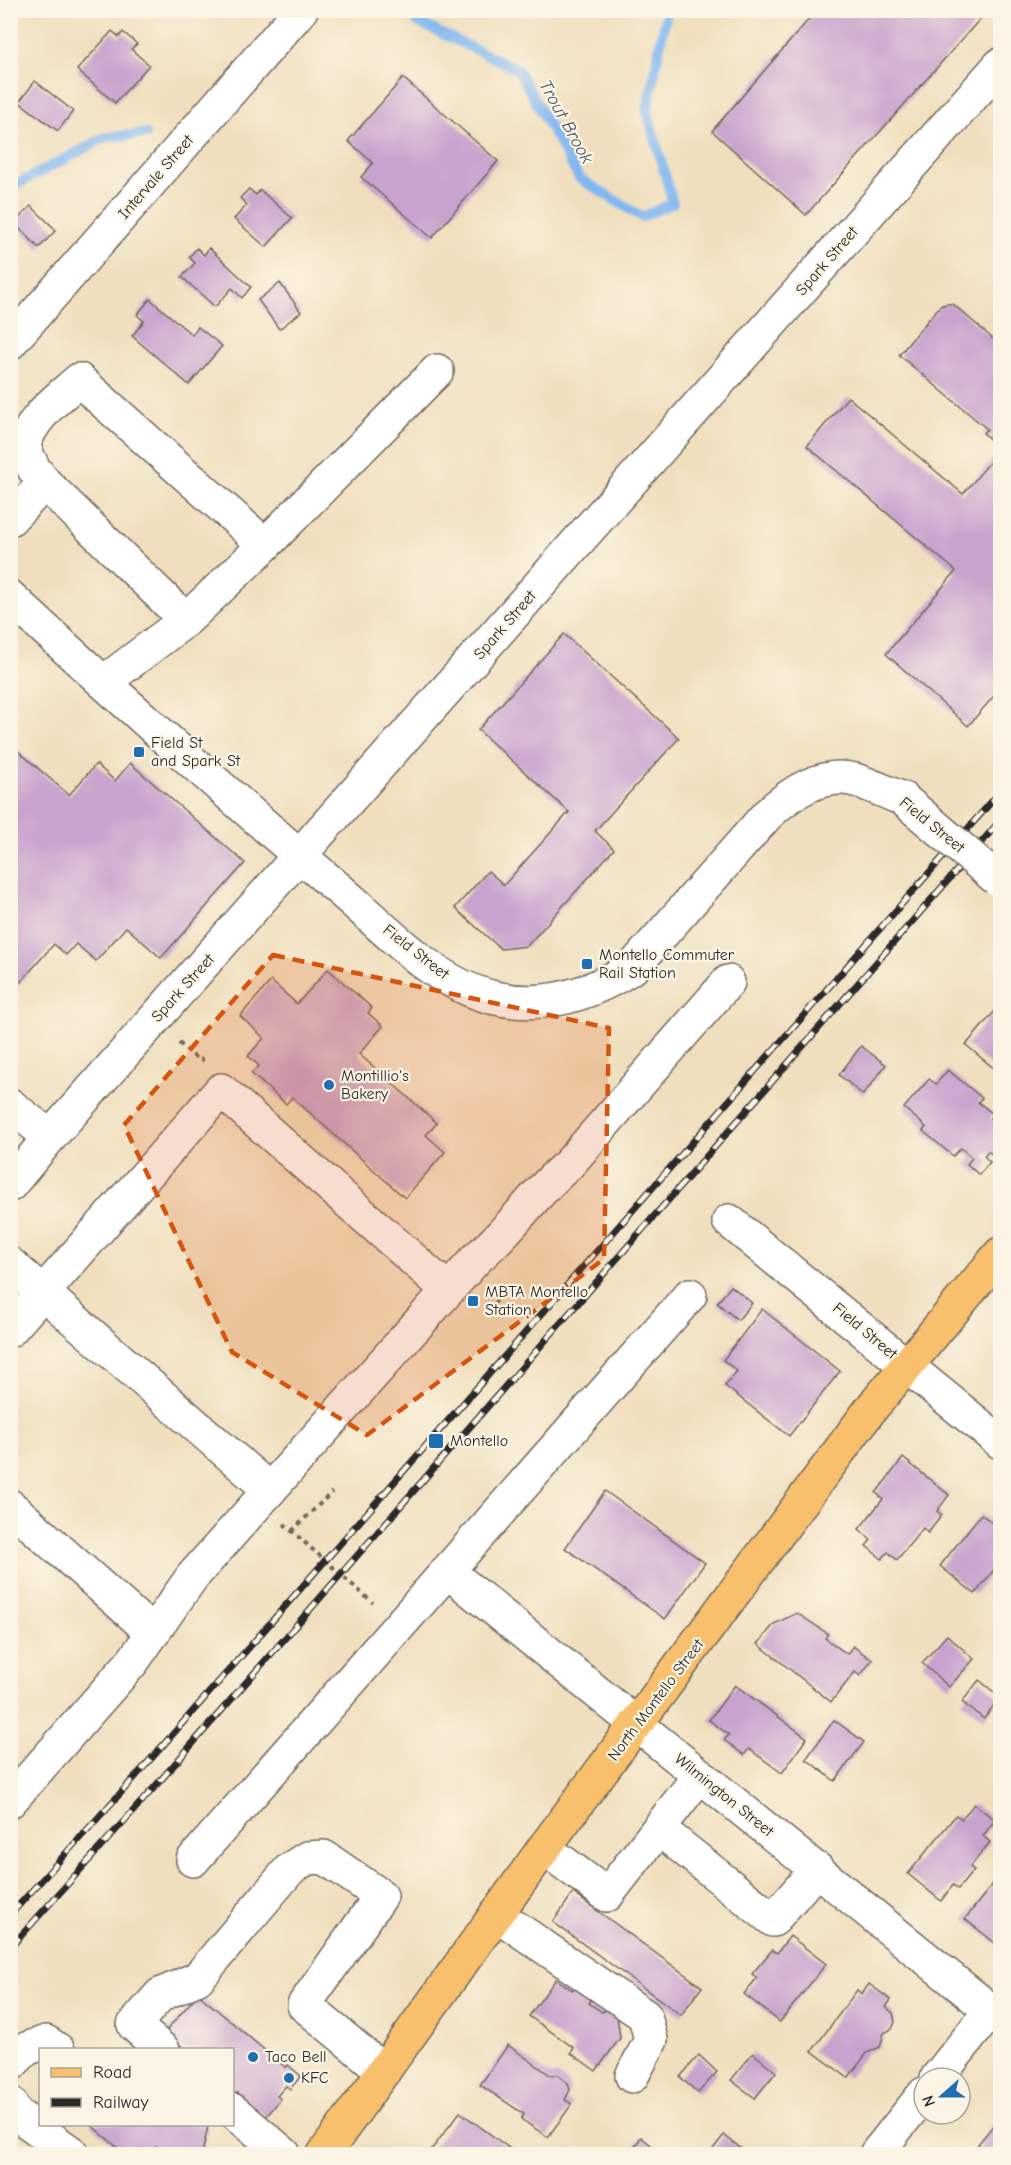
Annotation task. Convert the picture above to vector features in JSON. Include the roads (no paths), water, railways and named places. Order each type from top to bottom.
[{"type":"main road","name":"North Montello Street","points":[[327,2153],[544,1848],[906,1365],[1000,1254]]},
{"type":"street","name":"Intervale Street","points":[[10,343],[301,10]]},
{"type":"street","name":"Spark Street","points":[[10,1185],[50,1137],[301,857],[1000,65]]},
{"type":"street","points":[[104,682],[186,620],[437,371]]},
{"type":"street","points":[[186,620],[45,483],[34,469],[23,446],[29,427],[41,414],[79,380],[264,544]]},
{"type":"street","points":[[10,519],[45,483]]},
{"type":"street","name":"Field Street","points":[[10,597],[301,857],[430,967],[460,986],[490,997],[549,1001],[578,995],[598,987],[633,967],[750,831],[786,797],[811,784],[853,779],[903,799],[999,881]]},
{"type":"street","points":[[10,1801],[134,1660],[192,1577],[447,1290],[476,1259],[494,1244],[549,1181],[568,1165],[728,982]]},
{"type":"street","points":[[10,1330],[221,1090],[447,1290]]},
{"type":"street","points":[[10,1105],[50,1137]]},
{"type":"street","name":"Field Street","points":[[729,1221],[1000,1442]]},
{"type":"street","points":[[10,1264],[264,1496]]},
{"type":"street","points":[[193,1860],[690,1295]]},
{"type":"street","points":[[10,1506],[153,1633]]},
{"type":"street","name":"Wilmington Street","points":[[447,1571],[996,2014]]},
{"type":"street","points":[[544,1848],[607,1895],[700,1776]]},
{"type":"street","points":[[658,1829],[773,1920],[817,1869]]},
{"type":"street","points":[[162,2048],[134,2025],[160,1995],[198,1978],[279,1880],[298,1862],[314,1857],[324,1857],[381,1896],[304,2005],[384,2071]]},
{"type":"street","points":[[496,1914],[645,2016],[651,2040],[632,2076]]},
{"type":"street","points":[[948,2066],[996,2014]]},
{"type":"street","points":[[10,2065],[26,2049],[46,2042],[56,2048]]},
{"type":"street","points":[[10,2103],[15,2113],[73,2154]]},
{"type":"street","points":[[876,2154],[912,2109]]},
{"type":"street","points":[[234,2112],[284,2154]]},
{"type":"street","points":[[221,2126],[255,2154]]},
{"type":"waterway","name":"Trout Brook","points":[[417,22],[517,69],[579,178],[642,217],[673,203],[647,111],[667,10]]},
{"type":"waterway","name":"Trout Brook","points":[[10,188],[106,137],[146,134]]},
{"type":"railway","points":[[10,1915],[136,1776],[1000,792]]},
{"type":"railway","points":[[10,1948],[152,1790],[1000,821]]},
{"type":"place","name":"Field St and Spark St","points":[[139,752]]},
{"type":"place","name":"Montello Commuter Rail Station","points":[[587,964]]},
{"type":"place","name":"Montillio's Bakery","points":[[329,1085]]},
{"type":"place","name":"MBTA Montello Station","points":[[473,1301]]},
{"type":"place","name":"Montello","points":[[436,1441]]},
{"type":"place","name":"Taco Bell","points":[[253,2057]]},
{"type":"place","name":"KFC","points":[[289,2078]]}]
